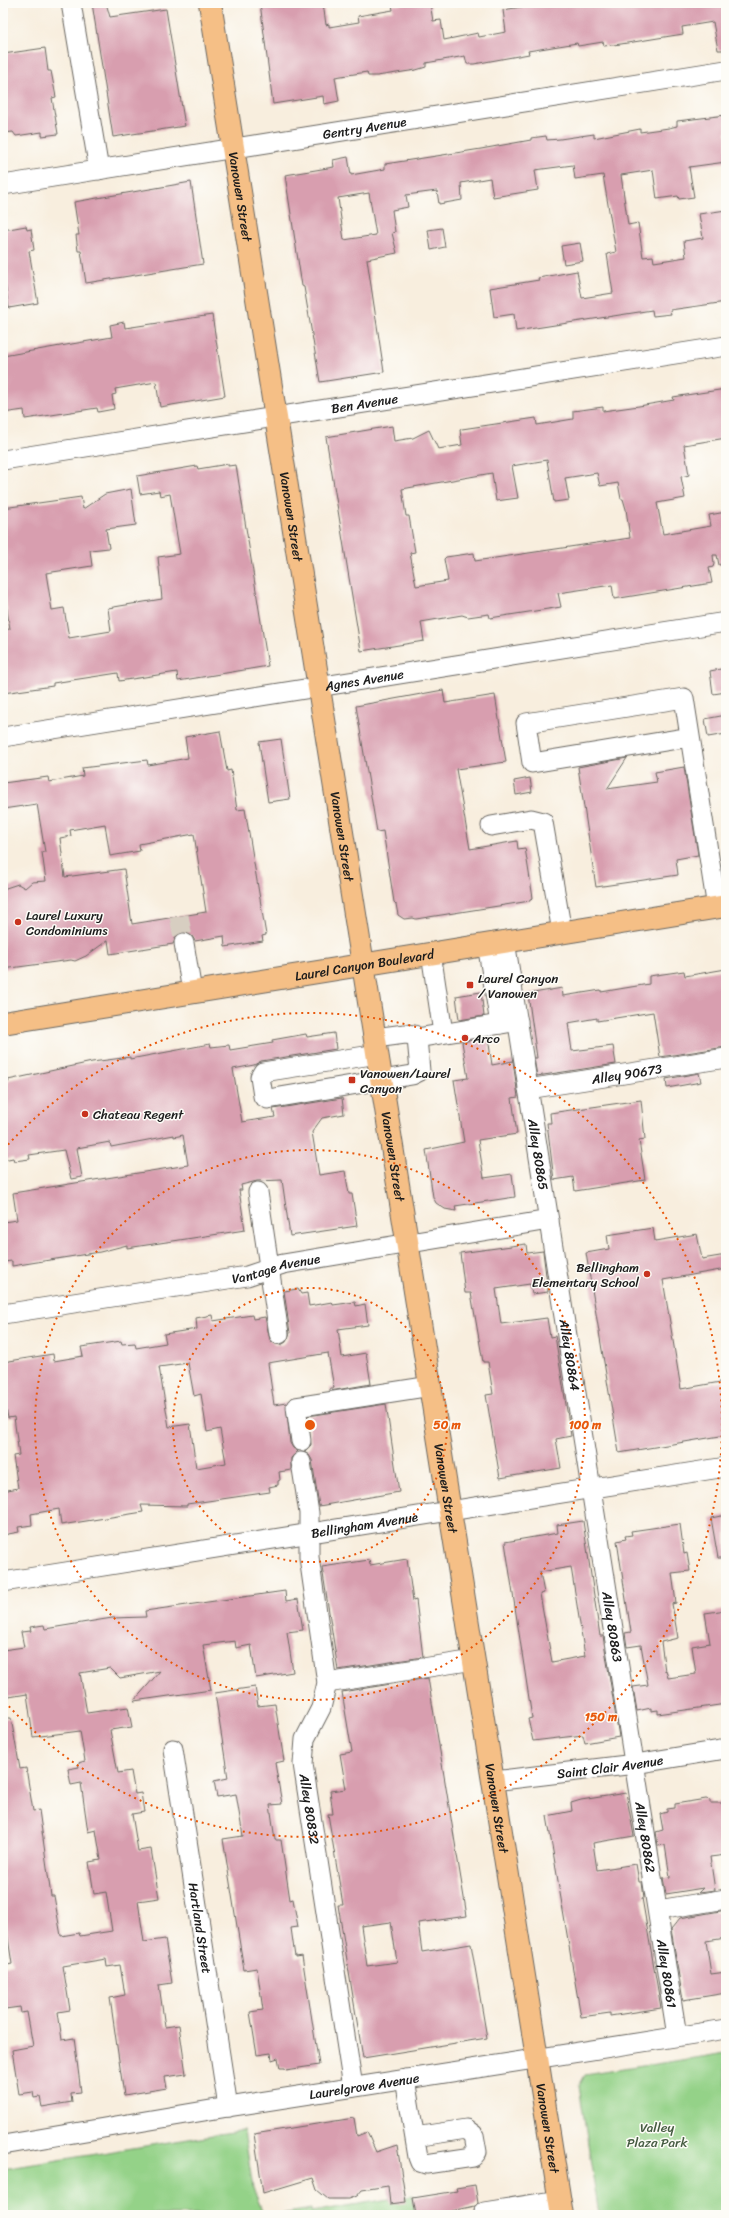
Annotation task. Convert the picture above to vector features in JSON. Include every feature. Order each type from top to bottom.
[{"type":"main road","name":"Vanowen Street","points":[[210,3],[561,2208]]},
{"type":"main road","name":"Laurel Canyon Boulevard","points":[[3,1023],[496,942],[721,907]]},
{"type":"street","points":[[71,3],[99,170]]},
{"type":"street","name":"Gentry Avenue","points":[[3,185],[726,70]]},
{"type":"street","name":"Ben Avenue","points":[[3,460],[726,346]]},
{"type":"street","name":"Agnes Avenue","points":[[3,737],[726,622]]},
{"type":"street","points":[[690,737],[532,763],[526,723],[684,698],[721,907]]},
{"type":"street","points":[[491,826],[531,819],[543,822],[562,932]]},
{"type":"street","name":"Alley 80865","points":[[496,942],[509,1022],[528,1089],[549,1220]]},
{"type":"street","points":[[184,943],[192,992]]},
{"type":"street","points":[[431,953],[443,1033]]},
{"type":"street","points":[[416,1038],[509,1022]]},
{"type":"street","points":[[412,1034],[416,1038],[420,1071],[418,1074],[268,1099],[263,1096],[260,1077],[263,1072],[376,1046],[412,1034]]},
{"type":"street","name":"Alley 90673","points":[[528,1089],[726,1058]]},
{"type":"street","points":[[258,1192],[279,1334]]},
{"type":"street","name":"Vantage Avenue","points":[[3,1314],[247,1276],[283,1264],[549,1220]]},
{"type":"street","name":"Alley 80864","points":[[549,1220],[592,1488]]},
{"type":"street","points":[[301,1441],[296,1407],[431,1386]]},
{"type":"street","name":"Alley 80832","points":[[302,1462],[309,1513],[309,1557],[327,1683],[321,1708],[305,1739],[303,1764],[353,2087]]},
{"type":"street","name":"Bellingham Avenue","points":[[3,1582],[726,1467]]},
{"type":"street","name":"Alley 80863","points":[[592,1488],[635,1764]]},
{"type":"street","points":[[327,1683],[474,1660]]},
{"type":"street","name":"Hartland Street","points":[[173,1749],[228,2107]]},
{"type":"street","name":"Saint Clair Avenue","points":[[494,1782],[635,1764],[726,1749]]},
{"type":"street","name":"Alley 80862","points":[[635,1764],[658,1910]]},
{"type":"street","points":[[658,1910],[726,1899]]},
{"type":"street","name":"Alley 80861","points":[[658,1910],[677,2036]]},
{"type":"street","name":"Laurelgrove Avenue","points":[[3,2145],[228,2107],[726,2029]]},
{"type":"street","points":[[405,2079],[414,2137]]},
{"type":"street","points":[[484,2212],[561,2208]]},
{"type":"green space","name":"Valley Plaza Park","points":[[726,2053],[726,2215],[599,2215],[579,2086],[585,2075]]},
{"type":"green space","points":[[244,2130],[253,2188],[264,2215],[3,2215],[3,2169]]},
{"type":"green space","points":[[413,2195],[416,2215],[275,2215],[311,2209],[311,2212]]},
{"type":"building","points":[[92,3],[106,3],[110,17],[166,9],[185,126],[113,137]]},
{"type":"building","points":[[260,3],[323,3],[326,25],[329,24],[329,27],[359,22],[358,16],[393,10],[392,5],[430,3],[433,21],[441,20],[444,40],[478,33],[479,37],[506,32],[503,10],[545,3],[726,3],[726,50],[718,50],[713,22],[682,27],[683,34],[621,44],[604,46],[603,42],[578,46],[577,43],[528,51],[529,54],[474,64],[467,64],[465,56],[426,63],[426,67],[416,70],[377,76],[368,76],[367,72],[335,77],[339,101],[324,104],[323,96],[273,104]]},
{"type":"building","points":[[45,48],[48,71],[51,71],[56,97],[52,98],[58,134],[42,136],[42,132],[16,136],[13,132],[3,133],[3,54]]},
{"type":"building","points":[[726,115],[726,162],[689,167],[694,197],[679,199],[678,196],[657,199],[653,170],[621,175],[628,225],[638,223],[643,257],[653,256],[654,262],[686,257],[684,241],[703,238],[699,214],[726,210],[726,302],[670,310],[671,314],[653,316],[652,310],[516,331],[514,314],[494,317],[490,288],[539,280],[538,278],[577,271],[582,298],[613,293],[607,254],[616,252],[603,175],[575,179],[573,165],[535,170],[538,190],[493,197],[490,178],[461,183],[462,200],[439,204],[437,191],[406,195],[408,207],[392,210],[395,232],[392,233],[397,253],[367,259],[384,372],[320,382],[304,287],[302,286],[285,175],[334,167],[333,160],[348,157],[351,175],[385,169],[385,164],[481,149],[531,140],[531,138],[546,136],[547,140],[594,134],[594,138],[640,129],[640,132],[669,128],[677,126],[677,121]],"holes":[[[369,193],[376,235],[344,240],[338,198]]]},
{"type":"building","points":[[191,182],[203,264],[86,283],[81,251],[78,251],[76,235],[79,235],[74,202]]},
{"type":"building","points":[[26,226],[27,230],[31,229],[34,250],[29,251],[38,303],[9,308],[3,270],[3,230]]},
{"type":"building","points":[[442,228],[445,247],[431,250],[428,230]]},
{"type":"building","points":[[580,243],[583,261],[564,264],[561,246]]},
{"type":"building","points":[[212,315],[225,396],[160,407],[156,382],[115,389],[116,394],[112,395],[114,409],[98,412],[97,408],[25,419],[24,410],[3,413],[3,356],[112,337],[110,325],[124,322],[125,328]]},
{"type":"building","points":[[726,389],[726,438],[684,445],[689,475],[681,477],[685,498],[657,503],[663,534],[711,526],[709,515],[726,512],[726,564],[719,565],[717,555],[713,555],[714,564],[713,567],[709,568],[712,583],[614,599],[612,585],[558,593],[561,607],[490,618],[489,614],[468,617],[462,615],[421,622],[424,641],[361,651],[326,437],[392,426],[394,441],[413,438],[429,430],[438,449],[462,445],[460,430],[462,429],[536,418],[537,425],[573,419],[573,411],[603,407],[603,411],[639,406],[674,400],[673,397]],"holes":[[[547,460],[554,502],[569,500],[565,478],[597,473],[600,486],[618,483],[621,499],[623,499],[626,509],[630,538],[475,561],[474,553],[446,557],[444,559],[448,581],[416,586],[410,553],[415,552],[409,516],[406,516],[402,489],[492,473],[496,501],[518,498],[512,466]]]},
{"type":"building","points":[[228,464],[228,466],[236,465],[268,666],[178,681],[177,672],[119,681],[118,673],[53,683],[53,686],[3,693],[3,630],[10,629],[5,597],[3,597],[3,508],[81,497],[83,509],[105,494],[131,489],[136,525],[106,529],[109,548],[90,550],[92,566],[46,573],[52,610],[64,608],[69,638],[111,631],[108,608],[162,599],[158,557],[180,554],[170,494],[160,496],[159,491],[140,494],[137,476],[197,466],[198,469]]},
{"type":"building","points":[[726,668],[726,692],[713,694],[710,671]]},
{"type":"building","points":[[443,690],[445,703],[495,695],[506,762],[456,769],[470,849],[517,841],[518,849],[525,848],[533,898],[530,899],[530,901],[416,919],[404,919],[398,915],[396,904],[394,902],[383,831],[377,832],[356,706]]},
{"type":"building","points":[[726,715],[726,734],[708,737],[705,719]]},
{"type":"building","points":[[220,731],[227,771],[231,770],[237,810],[245,809],[266,935],[262,936],[263,941],[225,947],[224,936],[195,941],[192,936],[183,932],[177,935],[173,944],[110,954],[108,940],[86,956],[75,961],[71,960],[3,969],[3,889],[18,884],[25,888],[32,882],[46,881],[42,852],[45,852],[37,804],[3,809],[3,783],[48,777],[49,782],[83,776],[82,768],[147,760],[148,765],[188,758],[185,737]],"holes":[[[105,824],[110,856],[140,851],[139,844],[194,834],[206,912],[132,924],[124,869],[65,877],[60,838],[71,836],[70,830]]]},
{"type":"building","points":[[281,739],[290,799],[268,802],[259,742]]},
{"type":"building","points":[[627,758],[607,789],[657,782],[655,772],[684,767],[698,855],[676,859],[678,875],[596,887],[578,767]]},
{"type":"building","points":[[530,778],[532,792],[516,795],[514,781]]},
{"type":"building","points":[[726,969],[726,1047],[660,1057],[653,1012],[597,1021],[597,1018],[568,1023],[572,1051],[613,1046],[616,1064],[537,1076],[534,1058],[537,1058],[528,994],[562,988],[563,996],[601,990],[601,992],[649,984],[649,976],[684,971],[685,976]]},
{"type":"building","points":[[481,992],[484,1016],[459,1020],[456,996]]},
{"type":"building","points":[[334,1033],[336,1049],[261,1061],[254,1065],[233,1069],[242,1122],[275,1117],[273,1109],[342,1098],[344,1114],[322,1118],[312,1132],[319,1175],[345,1171],[349,1194],[352,1194],[357,1226],[290,1236],[282,1180],[257,1181],[241,1185],[242,1190],[239,1190],[245,1230],[127,1248],[127,1245],[100,1252],[12,1266],[12,1261],[3,1262],[3,1222],[17,1220],[13,1193],[188,1165],[183,1135],[174,1137],[174,1135],[111,1147],[110,1142],[77,1148],[82,1177],[71,1179],[64,1150],[29,1155],[30,1159],[14,1161],[13,1158],[3,1160],[3,1084],[9,1082],[8,1080],[92,1062],[130,1057],[130,1059],[210,1044],[211,1047],[229,1045],[230,1050],[273,1043],[272,1040],[306,1034],[307,1037]]},
{"type":"building","points":[[488,1037],[492,1065],[513,1061],[518,1097],[512,1098],[517,1134],[478,1140],[484,1178],[512,1174],[515,1197],[455,1206],[456,1211],[445,1209],[436,1203],[433,1197],[426,1150],[464,1142],[454,1080],[468,1078],[462,1042]]},
{"type":"building","points":[[699,1073],[701,1082],[667,1088],[666,1079]]},
{"type":"building","points":[[641,1100],[645,1139],[639,1140],[645,1180],[575,1191],[573,1177],[554,1180],[547,1123],[551,1123],[550,1113]]},
{"type":"building","points":[[653,1228],[655,1241],[697,1234],[702,1259],[726,1255],[726,1269],[663,1280],[681,1389],[726,1381],[726,1435],[619,1453],[586,1253],[609,1249],[607,1235]]},
{"type":"building","points":[[526,1244],[527,1253],[543,1251],[548,1292],[532,1294],[530,1284],[496,1289],[501,1324],[547,1318],[550,1337],[555,1336],[571,1436],[556,1439],[561,1468],[500,1478],[486,1395],[493,1394],[488,1362],[483,1362],[471,1293],[465,1293],[460,1253]]},
{"type":"building","points":[[298,1289],[301,1294],[307,1293],[309,1306],[332,1302],[333,1305],[355,1302],[356,1306],[365,1304],[368,1325],[338,1329],[342,1357],[366,1353],[371,1384],[330,1391],[330,1388],[334,1388],[328,1353],[268,1363],[274,1405],[286,1403],[290,1443],[293,1448],[298,1451],[291,1458],[291,1470],[279,1472],[280,1480],[278,1481],[278,1485],[269,1487],[270,1492],[187,1504],[187,1506],[141,1505],[143,1512],[61,1525],[59,1509],[31,1514],[32,1525],[18,1527],[19,1532],[3,1535],[3,1491],[18,1488],[13,1456],[19,1455],[14,1417],[8,1418],[3,1393],[3,1362],[53,1354],[54,1361],[83,1356],[81,1347],[121,1341],[122,1344],[135,1343],[136,1348],[166,1343],[164,1334],[197,1329],[196,1318],[212,1315],[213,1321],[252,1315],[253,1319],[265,1317],[270,1340],[275,1344],[281,1345],[286,1342],[290,1333],[284,1291]],"holes":[[[188,1363],[194,1396],[201,1394],[207,1432],[220,1429],[226,1463],[196,1468],[190,1424],[169,1427],[159,1367]]]},
{"type":"building","points":[[386,1404],[399,1492],[319,1506],[312,1460],[309,1455],[304,1452],[311,1445],[308,1416]]},
{"type":"building","points":[[726,1515],[726,1558],[718,1558],[711,1518]]},
{"type":"building","points":[[583,1521],[600,1636],[603,1636],[619,1737],[585,1743],[583,1735],[533,1741],[528,1719],[532,1718],[505,1542],[558,1533],[557,1525]],"holes":[[[571,1567],[585,1656],[552,1662],[540,1594],[544,1593],[540,1572]]]},
{"type":"building","points":[[680,1524],[684,1554],[687,1553],[690,1571],[672,1573],[676,1603],[672,1604],[678,1638],[661,1642],[665,1671],[666,1670],[668,1678],[696,1674],[692,1646],[710,1643],[705,1613],[726,1610],[726,1704],[658,1714],[658,1710],[651,1711],[651,1708],[637,1711],[633,1687],[648,1685],[641,1645],[627,1647],[625,1633],[631,1632],[617,1541],[626,1539],[625,1536],[632,1535],[631,1531]]},
{"type":"building","points":[[407,1559],[413,1601],[416,1600],[423,1657],[338,1670],[322,1567],[369,1560],[370,1565]]},
{"type":"building","points":[[285,1591],[286,1601],[298,1599],[303,1630],[287,1632],[293,1672],[256,1678],[251,1645],[236,1648],[235,1641],[203,1645],[211,1690],[134,1701],[160,1671],[120,1678],[110,1668],[80,1673],[87,1713],[128,1707],[132,1727],[110,1730],[118,1773],[131,1771],[135,1794],[141,1793],[144,1812],[132,1814],[138,1851],[151,1849],[159,1898],[138,1901],[144,1942],[165,1939],[172,1983],[159,1985],[165,2027],[179,2025],[186,2074],[165,2077],[167,2088],[124,2095],[110,1998],[125,1995],[120,1965],[107,1967],[106,1959],[63,1966],[70,2010],[58,2012],[62,2040],[74,2038],[81,2092],[71,2093],[72,2102],[42,2107],[40,2097],[34,2098],[33,2092],[19,2094],[12,2050],[33,2046],[27,2012],[21,2013],[20,2007],[5,2009],[3,1995],[3,1966],[12,1964],[6,1925],[3,1925],[3,1718],[11,1718],[20,1769],[26,1768],[33,1811],[39,1810],[51,1896],[54,1896],[61,1936],[79,1933],[80,1936],[112,1931],[106,1892],[94,1894],[89,1862],[101,1860],[96,1830],[88,1832],[81,1783],[71,1785],[68,1769],[79,1767],[78,1763],[85,1761],[80,1731],[33,1737],[27,1694],[3,1698],[3,1650],[24,1647],[21,1632],[31,1631],[30,1627],[44,1625],[45,1629],[112,1618],[146,1617],[145,1611]]},
{"type":"building","points":[[428,1678],[467,1916],[418,1923],[422,1952],[471,1944],[487,2038],[363,2058],[338,1905],[343,1905],[328,1814],[333,1814],[330,1791],[346,1789],[340,1754],[352,1752],[342,1692]],"holes":[[[391,1922],[397,1962],[367,1966],[361,1926]]]},
{"type":"building","points":[[255,1687],[258,1706],[275,1704],[284,1761],[275,1763],[282,1804],[270,1805],[275,1840],[281,1840],[290,1900],[293,1899],[298,1927],[291,1928],[295,1957],[302,1956],[319,2065],[286,2070],[285,2068],[280,2068],[278,2058],[272,2060],[271,2053],[257,2055],[250,2012],[263,2010],[257,1968],[244,1970],[223,1839],[243,1836],[236,1794],[217,1797],[214,1781],[228,1778],[215,1693]]},
{"type":"building","points":[[626,1793],[634,1836],[593,1843],[597,1870],[636,1864],[639,1882],[642,1882],[644,1898],[642,1898],[661,2008],[610,2016],[610,2013],[581,2017],[547,1816],[572,1811],[571,1803],[581,1800]]},
{"type":"building","points":[[706,1799],[710,1800],[710,1803],[726,1803],[726,1838],[723,1839],[726,1855],[710,1857],[715,1890],[699,1892],[703,1888],[666,1894],[663,1878],[670,1877],[665,1845],[658,1846],[656,1832],[663,1830],[660,1814],[667,1812],[667,1809],[675,1808],[675,1804]]},
{"type":"building","points":[[726,1910],[726,1938],[706,1941],[711,1974],[726,1972],[726,1993],[683,2000],[671,1929],[680,1918]]},
{"type":"building","points":[[354,2118],[357,2136],[367,2132],[376,2152],[397,2145],[406,2202],[390,2204],[388,2186],[362,2190],[357,2196],[349,2199],[328,2199],[317,2190],[313,2178],[263,2193],[254,2134]]},
{"type":"building","points":[[475,2185],[478,2203],[475,2206],[452,2211],[452,2215],[416,2215],[413,2198],[457,2191],[456,2188]]},
{"type":"tunnel","points":[[179,916],[184,943]]},
{"type":"place","name":"Laurel Luxury Condominiums","points":[[18,922]]},
{"type":"place","name":"Laurel Canyon / Vanowen","points":[[470,985]]},
{"type":"place","name":"Arco","points":[[465,1038]]},
{"type":"place","name":"Vanowen/Laurel Canyon","points":[[352,1080]]},
{"type":"place","name":"Chateau Regent","points":[[85,1114]]},
{"type":"place","name":"Bellingham Elementary School","points":[[647,1274]]}]
